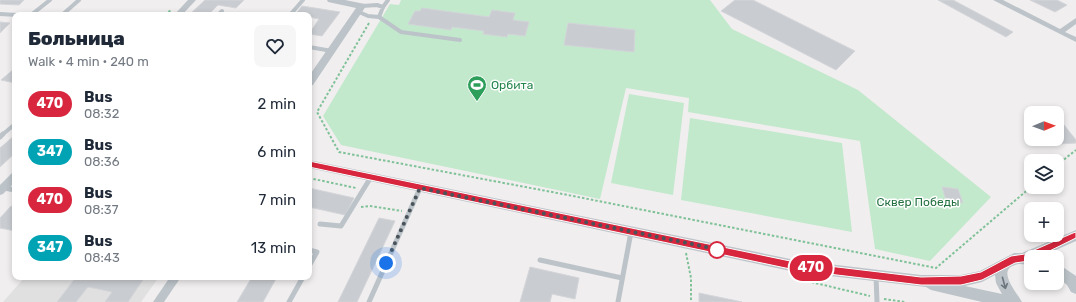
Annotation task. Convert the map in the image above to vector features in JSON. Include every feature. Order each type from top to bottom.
[{"type":"street","points":[[181,12],[192,0]]},
{"type":"street","points":[[312,79],[361,9],[331,0]]},
{"type":"street","points":[[997,0],[1076,40]]},
{"type":"street","points":[[1060,32],[1076,20]]},
{"type":"street","points":[[312,165],[795,266],[921,281],[961,280],[982,276],[1014,259],[1024,258]]},
{"type":"street","points":[[2,190],[12,179]]},
{"type":"street","points":[[1045,250],[1076,235]]},
{"type":"street","points":[[1008,262],[1002,269],[1002,282],[1008,294],[1015,302]]},
{"type":"street","points":[[1064,275],[1072,281],[1076,288]]},
{"type":"street","points":[[158,302],[174,280]]},
{"type":"street","points":[[921,281],[1008,302]]},
{"type":"lane","points":[[34,12],[50,0]]},
{"type":"lane","points":[[65,12],[79,0]]},
{"type":"lane","points":[[293,12],[303,0]]},
{"type":"lane","points":[[379,17],[388,0]]},
{"type":"lane","points":[[361,9],[377,5],[383,7]]},
{"type":"lane","points":[[361,9],[373,16],[379,17],[401,32],[460,40]]},
{"type":"lane","points":[[0,14],[12,15]]},
{"type":"lane","points":[[312,48],[332,51]]},
{"type":"lane","points":[[0,138],[12,127]]},
{"type":"lane","points":[[320,224],[341,226],[371,177]]},
{"type":"lane","points":[[369,302],[420,188]]},
{"type":"lane","points":[[618,302],[631,232]]},
{"type":"lane","points":[[312,251],[317,252],[312,261]]},
{"type":"lane","points":[[540,260],[622,278]]},
{"type":"lane","points":[[876,276],[877,302]]},
{"type":"lane","points":[[289,302],[301,280]]},
{"type":"path","points":[[373,16],[317,112],[339,152],[568,195],[936,268],[1024,193]]},
{"type":"path","points":[[1064,159],[1076,150]]},
{"type":"path","points":[[312,179],[364,190]]},
{"type":"path","points":[[370,206],[409,212]]},
{"type":"path","points":[[688,264],[691,278],[691,302]]},
{"type":"shaded area","points":[[22,280],[157,280],[141,302],[3,302]]},
{"type":"green space","name":"Сквер Победы","points":[[401,0],[710,0],[732,29],[858,90],[991,197],[930,261],[875,249],[860,141],[688,112],[689,98],[626,88],[600,199],[341,145],[323,116],[390,4],[399,5]]},
{"type":"green space","points":[[629,94],[684,103],[673,195],[611,183]]},
{"type":"green space","points":[[690,118],[842,143],[852,232],[681,200]]},
{"type":"building","points":[[0,0],[24,0],[19,5],[0,4]]},
{"type":"building","points":[[205,0],[244,0],[236,8],[218,5],[211,12],[192,12]]},
{"type":"building","points":[[735,0],[753,0],[855,51],[836,70],[721,11]]},
{"type":"building","points":[[938,0],[953,0],[1013,32],[1006,37]]},
{"type":"building","points":[[1030,0],[1057,0],[1067,5],[1055,12]]},
{"type":"building","points":[[302,6],[340,12],[322,36],[312,34],[312,30],[319,19],[312,18],[312,12],[297,12]]},
{"type":"building","points":[[422,8],[489,17],[492,10],[515,13],[513,20],[529,22],[525,36],[508,34],[507,37],[483,34],[484,31],[452,27],[451,30],[408,24],[415,11],[420,11]]},
{"type":"building","points":[[0,22],[10,23],[0,33]]},
{"type":"building","points":[[568,23],[635,30],[634,52],[564,45]]},
{"type":"building","points":[[12,71],[12,82],[1,80]]},
{"type":"building","points":[[1064,125],[1076,140],[1076,143],[1064,144]]},
{"type":"building","points":[[12,138],[12,156],[0,167],[0,148]]},
{"type":"building","points":[[942,187],[958,189],[963,203],[946,200]]},
{"type":"building","points":[[312,189],[354,198],[345,215],[312,208]]},
{"type":"building","points":[[12,206],[12,230],[0,228],[0,218]]},
{"type":"building","points":[[379,218],[395,221],[357,302],[338,302]]},
{"type":"building","points":[[530,267],[579,278],[575,299],[552,294],[550,302],[520,302]]},
{"type":"building","points":[[74,280],[143,280],[128,302],[105,302],[112,292],[88,287],[76,302],[57,302]]},
{"type":"building","points":[[250,280],[275,280],[263,302],[237,302]]},
{"type":"building","points":[[699,293],[742,302],[699,302]]},
{"type":"bus line","name":"470","points":[[312,165],[795,266],[921,281],[961,280],[982,276],[1014,259],[1025,258],[1076,235]]},
{"type":"place","name":"Орбита","points":[[477,102]]},
{"type":"route","points":[[386,263],[420,188],[721,250],[717,250]]}]
